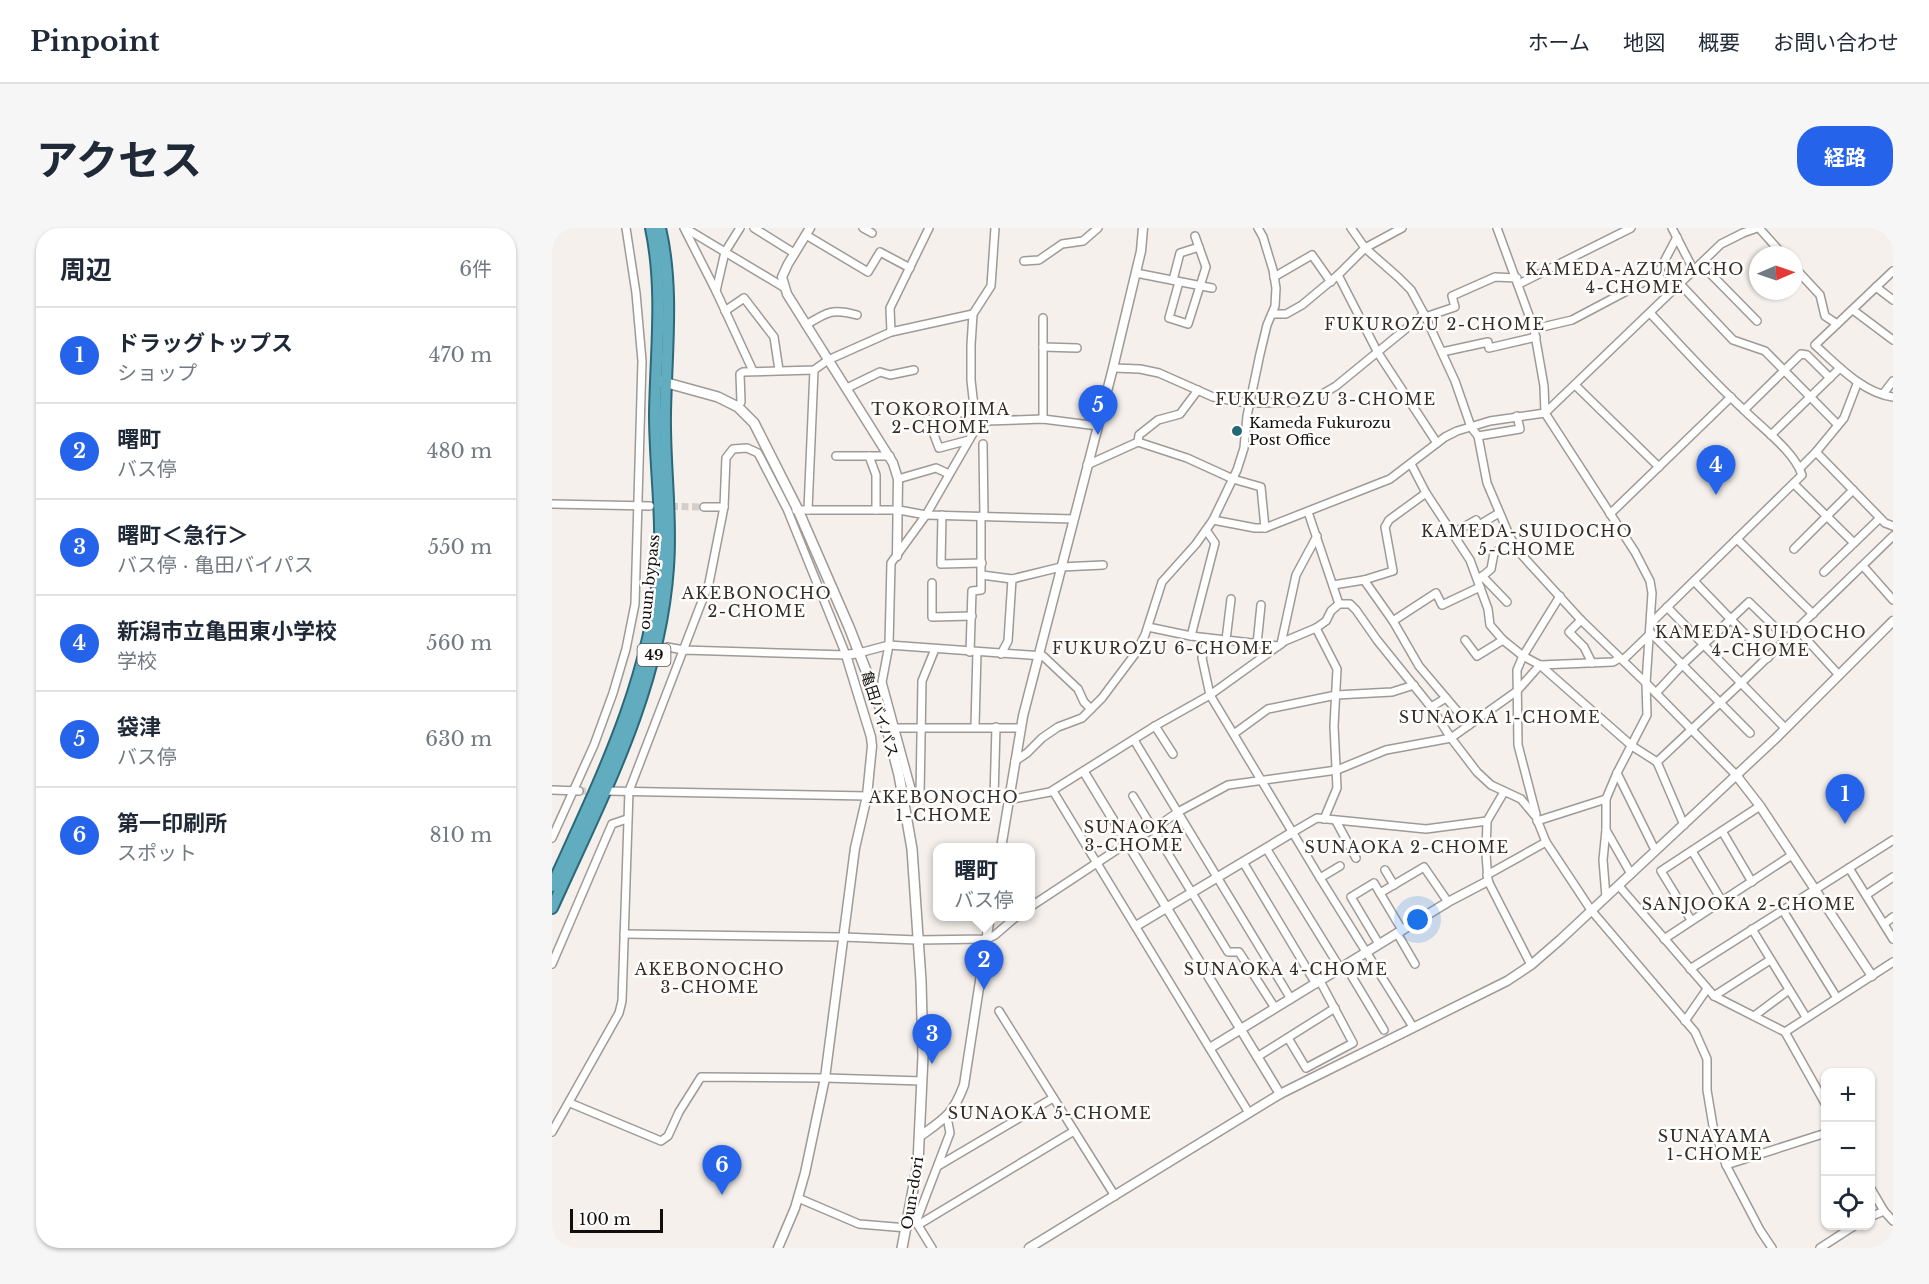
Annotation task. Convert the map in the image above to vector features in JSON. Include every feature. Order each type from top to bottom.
[{"type":"highway","name":"49","points":[[651,228],[659,282],[661,381]]},
{"type":"highway","name":"49","points":[[660,228],[666,262],[668,300],[661,381]]},
{"type":"highway","name":"ouun bypass","points":[[552,886],[621,727],[638,678],[651,629],[660,550],[655,450],[661,381]]},
{"type":"highway","name":"ouun bypass","points":[[552,908],[633,724],[644,693],[660,630],[669,549],[665,422],[661,381]]},
{"type":"main road","name":"亀田バイパス","points":[[661,381],[718,397],[738,406],[747,414],[762,437],[803,510],[884,717],[912,796],[912,849],[921,981],[922,1081],[919,1137]]},
{"type":"main road","name":"Oun-dori","points":[[902,1248],[916,1179],[919,1137]]},
{"type":"street","points":[[552,838],[576,790],[613,693],[626,649],[634,604],[642,361],[636,293],[626,228]]},
{"type":"street","points":[[684,228],[785,288]]},
{"type":"street","points":[[684,228],[753,371]]},
{"type":"street","points":[[716,291],[725,252],[740,228]]},
{"type":"street","points":[[754,228],[794,253]]},
{"type":"street","points":[[864,228],[872,233]]},
{"type":"street","points":[[891,332],[890,308],[929,228]]},
{"type":"street","points":[[982,422],[975,408],[971,380],[973,314],[991,286],[995,228]]},
{"type":"street","points":[[1024,261],[1039,260],[1062,244],[1083,241],[1098,228]]},
{"type":"street","points":[[1001,843],[1021,728],[1113,368],[1141,251],[1143,228]]},
{"type":"street","points":[[1015,761],[1058,727],[1082,718],[1102,698],[1135,654],[1148,627],[1162,582],[1213,520],[1233,479],[1244,448],[1247,416],[1267,324],[1275,306],[1274,277],[1263,237],[1258,228]]},
{"type":"street","points":[[1351,228],[1365,248],[1404,283],[1425,316],[1442,352],[1471,427],[1478,436],[1478,448],[1486,483],[1519,552],[1581,620],[1736,775],[1760,806],[1872,976]]},
{"type":"street","points":[[1272,314],[1286,314],[1302,305],[1338,275],[1365,248],[1402,228]]},
{"type":"street","points":[[1497,228],[1535,333],[1544,386],[1545,412],[1635,552],[1650,580],[1651,633],[1646,683],[1647,715],[1606,799],[1603,860],[1606,897]]},
{"type":"street","points":[[1113,368],[1140,369],[1159,373],[1213,396],[1251,402],[1301,402],[1314,399],[1336,386],[1425,316],[1455,307],[1452,296],[1495,277],[1518,281],[1631,228]]},
{"type":"street","points":[[1672,228],[1694,271]]},
{"type":"street","points":[[1213,520],[1264,528],[1390,479],[1437,443],[1457,431],[1517,416],[1545,412],[1721,244],[1743,232],[1758,228],[1775,246]]},
{"type":"street","points":[[897,556],[898,479],[890,456],[806,325],[785,288],[782,277],[808,231],[868,272],[880,252],[910,268]]},
{"type":"street","points":[[1195,236],[1199,247],[1206,267],[1198,285],[1188,324],[1169,318],[1180,253],[1199,247]]},
{"type":"street","points":[[1442,352],[1488,342],[1489,348],[1572,320],[1657,275],[1677,237]]},
{"type":"street","points":[[1274,277],[1312,255],[1330,282]]},
{"type":"street","points":[[1701,264],[1757,321]]},
{"type":"street","points":[[1893,271],[1815,345],[1857,384],[1893,397]]},
{"type":"street","points":[[1136,273],[1212,288]]},
{"type":"street","points":[[1338,275],[1378,353],[1437,443]]},
{"type":"street","points":[[1657,275],[1673,291]]},
{"type":"street","points":[[1803,277],[1820,296],[1825,316],[1838,324]]},
{"type":"street","points":[[1680,284],[1733,340],[1765,351],[1838,424]]},
{"type":"street","points":[[1876,287],[1893,300]]},
{"type":"street","points":[[725,311],[744,298],[774,337],[779,370]]},
{"type":"street","points":[[1853,310],[1893,340]]},
{"type":"street","points":[[806,325],[827,312],[845,311],[857,315]]},
{"type":"street","points":[[1650,313],[1731,397],[1772,435],[1800,468],[1802,475],[1651,623]]},
{"type":"street","points":[[738,406],[741,402],[740,374],[753,371],[814,370],[828,360],[891,332],[973,314]]},
{"type":"street","points":[[1043,419],[1044,318]]},
{"type":"street","points":[[1043,348],[1077,348]]},
{"type":"street","points":[[1744,410],[1801,354],[1807,355],[1830,378]]},
{"type":"street","points":[[1772,435],[1840,368]]},
{"type":"street","points":[[803,510],[814,370]]},
{"type":"street","points":[[847,388],[879,372],[890,375],[914,370]]},
{"type":"street","points":[[642,379],[661,381]]},
{"type":"street","points":[[1883,394],[1893,381]]},
{"type":"street","points":[[1800,468],[1844,418],[1857,384]]},
{"type":"street","points":[[1575,385],[1659,467]]},
{"type":"street","points":[[1138,442],[1139,435],[1158,420],[1180,414],[1198,390]]},
{"type":"street","points":[[1610,514],[1731,397]]},
{"type":"street","points":[[1478,436],[1520,429],[1517,416]]},
{"type":"street","points":[[928,419],[939,448],[969,440]]},
{"type":"street","points":[[912,796],[882,682],[889,645],[891,563],[926,515],[979,423],[1043,419],[1098,426]]},
{"type":"street","points":[[1087,465],[1138,442],[1187,458],[1233,479],[1261,487],[1264,528]]},
{"type":"street","points":[[975,726],[972,591],[981,590],[983,444]]},
{"type":"street","points":[[552,1132],[619,1013],[622,1001],[629,791],[709,583],[723,507],[726,458],[733,449],[747,448],[758,453],[787,509],[846,654],[872,746],[867,796],[855,848],[825,1078],[805,1173],[798,1198],[778,1248]]},
{"type":"street","points":[[1816,452],[1885,523],[1893,526]]},
{"type":"street","points":[[836,456],[890,456]]},
{"type":"street","points":[[869,456],[876,475],[876,510]]},
{"type":"street","points":[[1411,464],[1426,493],[1470,560],[1480,581],[1490,625],[1503,640],[1523,656],[1540,665],[1632,746],[1657,762],[1684,825]]},
{"type":"street","points":[[898,479],[936,468],[949,474]]},
{"type":"street","points":[[1794,484],[1854,543]]},
{"type":"street","points":[[1794,549],[1853,490]]},
{"type":"street","points":[[1334,585],[1364,580],[1393,571],[1385,527],[1389,520],[1426,493]]},
{"type":"street","points":[[552,504],[650,506]]},
{"type":"street","points":[[704,507],[723,507]]},
{"type":"street","points":[[787,509],[899,510],[926,515],[1074,519]]},
{"type":"street","points":[[1308,512],[1340,604]]},
{"type":"street","points":[[1453,533],[1476,520],[1479,525],[1499,513]]},
{"type":"street","points":[[942,515],[941,564],[982,563]]},
{"type":"street","points":[[1824,572],[1880,518]]},
{"type":"street","points":[[1191,636],[1215,543],[1206,530]]},
{"type":"street","points":[[1280,645],[1296,575],[1317,536]]},
{"type":"street","points":[[1657,762],[1893,536]]},
{"type":"street","points":[[1737,538],[1813,614]]},
{"type":"street","points":[[1393,621],[1436,593],[1442,605],[1480,581],[1491,569],[1494,554],[1513,543]]},
{"type":"street","points":[[982,575],[1012,579],[1061,567],[1103,565]]},
{"type":"street","points":[[1863,566],[1893,600]]},
{"type":"street","points":[[1002,654],[1008,641],[1012,579]]},
{"type":"street","points":[[1364,580],[1393,621],[1419,666],[1469,725]]},
{"type":"street","points":[[1480,581],[1507,602]]},
{"type":"street","points":[[1694,581],[1768,658]]},
{"type":"street","points":[[933,583],[932,617],[972,616]]},
{"type":"street","points":[[1560,596],[1523,656],[1517,670],[1518,745],[1537,819],[1546,842],[1591,910],[1695,1032],[1707,1059],[1707,1090],[1713,1126],[1726,1165],[1742,1198],[1772,1248]]},
{"type":"street","points":[[1226,640],[1231,599]]},
{"type":"street","points":[[1656,693],[1682,664],[1749,602],[1787,639]]},
{"type":"street","points":[[1257,644],[1261,604]]},
{"type":"street","points":[[606,791],[867,796],[966,795],[1008,800],[1053,791],[1155,726],[1210,695],[1280,645],[1316,628],[1326,621],[1331,611],[1340,604],[1350,604],[1431,707],[1477,772],[1491,785],[1521,799],[1537,819]]},
{"type":"street","points":[[1667,608],[1785,728]]},
{"type":"street","points":[[1581,620],[1569,632],[1584,647],[1592,663]]},
{"type":"street","points":[[1029,1248],[1280,1094],[1507,981],[1531,965],[1684,825],[1893,621]]},
{"type":"street","points":[[1148,627],[1191,636],[1280,645]]},
{"type":"street","points":[[1316,628],[1337,669],[1334,726],[1337,788],[1324,819]]},
{"type":"street","points":[[1797,629],[1838,674]]},
{"type":"street","points":[[1035,904],[1096,862],[1228,785],[1337,770],[1386,750],[1451,738],[1517,690],[1540,665],[1613,662],[1622,659],[1651,633]]},
{"type":"street","points":[[1651,633],[1750,733]]},
{"type":"street","points":[[1208,638],[1202,658],[1210,695],[1413,1027]]},
{"type":"street","points":[[1466,640],[1477,656],[1503,640]]},
{"type":"street","points":[[667,647],[684,650],[846,654],[889,645],[1043,656],[1078,689],[1084,702],[1091,709]]},
{"type":"street","points":[[626,649],[637,649]]},
{"type":"street","points":[[912,796],[921,727],[922,681],[934,649]]},
{"type":"street","points":[[1235,733],[1268,709],[1335,695],[1392,692],[1414,685]]},
{"type":"street","points":[[1431,707],[1446,698]]},
{"type":"street","points":[[895,728],[975,726],[1021,728]]},
{"type":"street","points":[[1155,726],[1173,754]]},
{"type":"street","points":[[994,798],[996,727]]},
{"type":"street","points":[[1134,740],[1291,999]]},
{"type":"street","points":[[1084,772],[1280,1094]]},
{"type":"street","points":[[1617,773],[1655,850]]},
{"type":"street","points":[[552,790],[576,790]]},
{"type":"street","points":[[1053,791],[1249,1113]]},
{"type":"street","points":[[1504,792],[1487,821],[1488,878],[1531,965]]},
{"type":"street","points":[[1133,796],[1228,952],[1239,952],[1275,1008]]},
{"type":"street","points":[[1537,819],[1606,799]]},
{"type":"street","points":[[1692,921],[1661,871],[1760,806]]},
{"type":"street","points":[[1136,926],[1317,818],[1426,829],[1487,821]]},
{"type":"street","points":[[552,964],[612,824],[627,819]]},
{"type":"street","points":[[1336,821],[1356,858]]},
{"type":"street","points":[[1606,830],[1631,874]]},
{"type":"street","points":[[1722,831],[1752,882]]},
{"type":"street","points":[[1690,969],[1893,840]]},
{"type":"street","points":[[1210,1048],[1546,842]]},
{"type":"street","points":[[1266,848],[1384,1030]]},
{"type":"street","points":[[1692,851],[1722,901]]},
{"type":"street","points":[[1664,939],[1792,855]]},
{"type":"street","points":[[1243,862],[1335,1008],[1353,1043],[1306,1068],[1288,1038]]},
{"type":"street","points":[[1320,878],[1340,866]]},
{"type":"street","points":[[1380,893],[1424,867],[1448,902]]},
{"type":"street","points":[[1849,868],[1893,939]]},
{"type":"street","points":[[1385,870],[1394,885]]},
{"type":"street","points":[[1866,895],[1893,877]]},
{"type":"street","points":[[1379,944],[1351,897],[1374,883],[1415,963]]},
{"type":"street","points":[[1619,886],[1714,996],[1785,1032],[1821,1096]]},
{"type":"street","points":[[1782,909],[1837,998]]},
{"type":"street","points":[[1884,924],[1893,918]]},
{"type":"street","points":[[919,1137],[947,1117],[957,1103],[964,1085],[989,921]]},
{"type":"street","points":[[624,934],[917,940],[987,939],[1011,921]]},
{"type":"street","points":[[1752,929],[1806,1017]]},
{"type":"street","points":[[1714,996],[1770,960]]},
{"type":"street","points":[[1785,1032],[1893,962]]},
{"type":"street","points":[[1685,1021],[1707,989]]},
{"type":"street","points":[[1754,1017],[1789,990]]},
{"type":"street","points":[[1257,1057],[1335,1008]]},
{"type":"street","points":[[999,1011],[1115,1196]]},
{"type":"street","points":[[570,1103],[661,1141],[668,1136],[679,1112],[701,1077],[922,1081]]},
{"type":"street","points":[[938,1166],[1053,1098]]},
{"type":"street","points":[[917,1223],[950,1133],[947,1117]]},
{"type":"street","points":[[917,1223],[1074,1131]]},
{"type":"street","points":[[1726,1165],[1821,1135]]},
{"type":"street","points":[[1875,1196],[1893,1221]]},
{"type":"street","points":[[798,1198],[859,1224],[907,1228]]},
{"type":"street","points":[[1875,1215],[1884,1211]]},
{"type":"street","points":[[910,1212],[932,1248]]},
{"type":"street","points":[[1820,1248],[1848,1230]]},
{"type":"tunnel","points":[[650,506],[704,507]]},
{"type":"tunnel","points":[[637,649],[667,647]]},
{"type":"tunnel","points":[[579,791],[598,791]]},
{"type":"place","name":"Kameda Fukurozu Post Office","points":[[1237,431]]},
{"type":"place","name":"袋津","points":[[1098,435]]},
{"type":"place","name":"新潟市立亀田東小学校","points":[[1716,495]]},
{"type":"place","name":"ドラッグトップス","points":[[1845,824]]},
{"type":"place","name":"曙町","points":[[984,990]]},
{"type":"place","name":"曙町＜急行＞","points":[[932,1064]]},
{"type":"place","name":"第一印刷所","points":[[722,1195]]},
{"type":"district","name":"KAMEDA-AZUMACHO 4-CHOME","points":[[1635,278]]},
{"type":"district","name":"FUKUROZU 2-CHOME","points":[[1435,324]]},
{"type":"district","name":"FUKUROZU 3-CHOME","points":[[1326,399]]},
{"type":"district","name":"TOKOROJIMA 2-CHOME","points":[[941,418]]},
{"type":"district","name":"KAMEDA-SUIDOCHO 5-CHOME","points":[[1527,540]]},
{"type":"district","name":"AKEBONOCHO 2-CHOME","points":[[757,602]]},
{"type":"district","name":"KAMEDA-SUIDOCHO 4-CHOME","points":[[1761,641]]},
{"type":"district","name":"FUKUROZU 6-CHOME","points":[[1163,648]]},
{"type":"district","name":"SUNAOKA 1-CHOME","points":[[1500,717]]},
{"type":"district","name":"AKEBONOCHO 1-CHOME","points":[[944,806]]},
{"type":"district","name":"SUNAOKA 3-CHOME","points":[[1134,836]]},
{"type":"district","name":"SUNAOKA 2-CHOME","points":[[1407,847]]},
{"type":"district","name":"SANJOOKA 2-CHOME","points":[[1749,904]]},
{"type":"district","name":"SUNAOKA 4-CHOME","points":[[1286,969]]},
{"type":"district","name":"AKEBONOCHO 3-CHOME","points":[[710,978]]},
{"type":"district","name":"SUNAOKA 5-CHOME","points":[[1050,1113]]},
{"type":"district","name":"SUNAYAMA 1-CHOME","points":[[1715,1145]]}]
